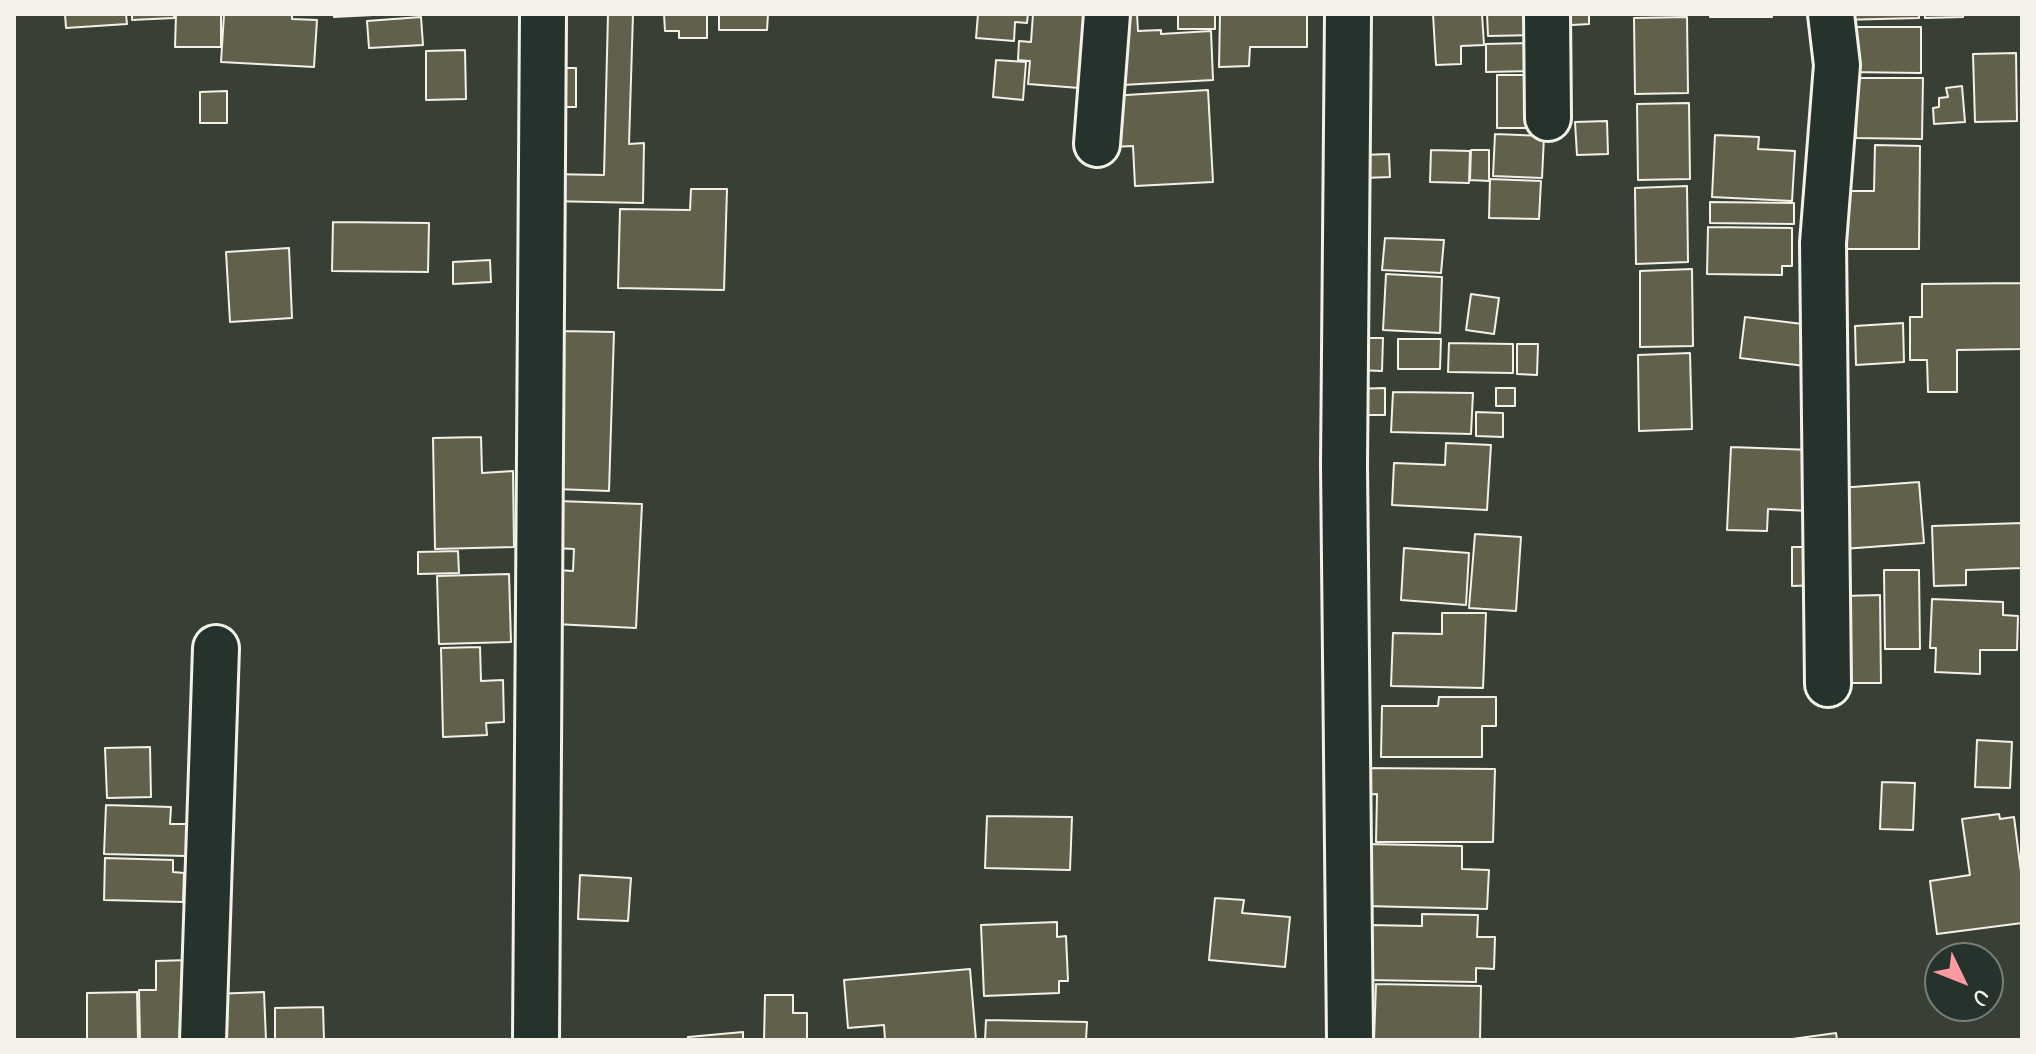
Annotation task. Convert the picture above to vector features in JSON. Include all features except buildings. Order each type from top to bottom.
[{"type":"street","points":[[536,1040],[543,14]]},
{"type":"street","points":[[1097,144],[1107,14]]},
{"type":"street","points":[[1348,14],[1344,465],[1350,1040]]},
{"type":"street","points":[[1547,14],[1548,118]]},
{"type":"street","points":[[1828,684],[1823,243],[1836,94],[1831,14]]},
{"type":"street","points":[[203,1040],[216,648]]}]
